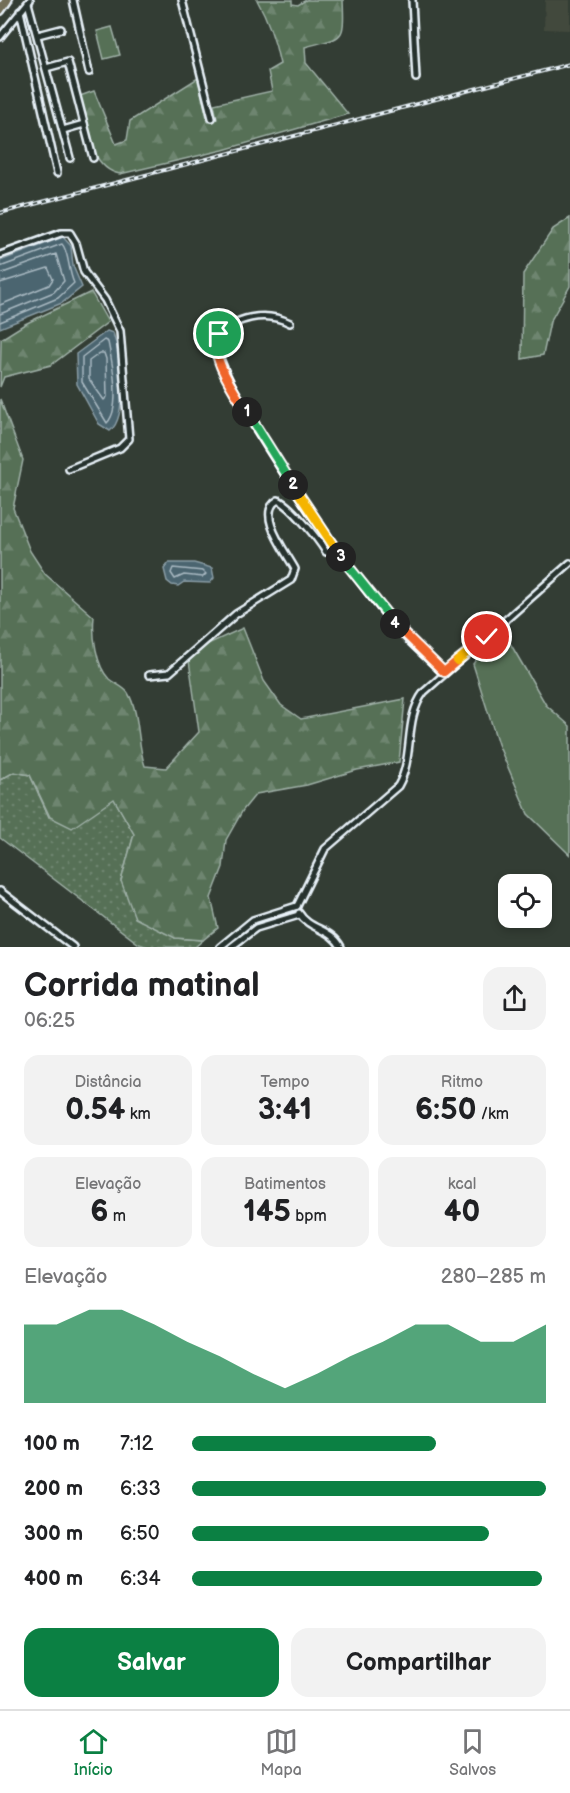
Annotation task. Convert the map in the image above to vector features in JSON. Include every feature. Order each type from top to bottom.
[{"type":"main road","points":[[0,10],[7,0]]},
{"type":"street","points":[[73,0],[89,72]]},
{"type":"street","points":[[182,0],[212,118]]},
{"type":"street","points":[[412,0],[416,78]]},
{"type":"street","points":[[0,37],[3,28],[29,2],[70,158]]},
{"type":"street","points":[[20,11],[57,173]]},
{"type":"street","points":[[38,35],[60,29]]},
{"type":"street","points":[[46,68],[68,62],[93,158]]},
{"type":"street","points":[[63,130],[84,124]]},
{"type":"street","points":[[0,255],[61,233],[70,233],[76,243],[84,272],[105,300],[120,330],[129,439],[120,448],[69,469]]},
{"type":"street","points":[[290,324],[272,316],[254,316],[219,334],[215,344],[216,353],[254,424],[337,553],[397,628],[444,672]]},
{"type":"street","points":[[149,675],[169,673],[236,614],[291,580],[295,568],[271,522],[268,511],[272,503],[278,500],[285,502],[312,530],[326,552],[337,553]]},
{"type":"street","points":[[341,947],[332,934],[307,923],[299,915],[297,906],[325,849],[399,786],[405,772],[415,706],[424,692],[570,563]]},
{"type":"street","points":[[487,637],[489,646]]},
{"type":"street","points":[[0,891],[73,947]]},
{"type":"street","points":[[220,946],[253,920],[297,906]]},
{"type":"street","points":[[230,936],[234,945],[256,928],[299,915]]},
{"type":"street","points":[[253,920],[256,928]]},
{"type":"shaded area","points":[[545,0],[570,0],[570,30],[544,29]]},
{"type":"green space","points":[[257,0],[292,0],[292,4],[298,5],[306,0],[343,0],[343,24],[339,36],[305,47],[306,63],[348,114],[223,150],[120,174],[109,170],[101,163],[95,154],[87,131],[80,96],[94,91],[116,144],[127,140],[130,121],[198,78],[208,122],[217,119],[214,104],[272,91],[268,71],[280,64],[271,31]]},
{"type":"green space","points":[[112,27],[120,55],[104,59],[97,31]]},
{"type":"green space","points":[[570,218],[570,286],[550,322],[543,355],[522,359],[523,274],[553,229]]},
{"type":"green space","points":[[91,292],[108,322],[51,365],[4,377],[0,387],[1,339],[25,324]]},
{"type":"green space","points":[[0,399],[23,460],[13,508],[30,551],[45,574],[94,617],[94,641],[98,658],[109,679],[122,687],[132,701],[145,766],[166,768],[199,732],[188,653],[243,628],[264,681],[281,705],[301,719],[405,699],[399,762],[357,770],[307,785],[256,794],[243,810],[226,840],[223,867],[211,898],[218,928],[203,940],[175,938],[135,918],[121,881],[134,834],[114,799],[72,828],[50,817],[30,775],[14,772],[0,780]]},
{"type":"green space","points":[[503,631],[546,705],[570,726],[570,855],[528,814],[498,744],[473,664],[487,644]]},
{"type":"green space","points":[[14,772],[30,775],[49,817],[114,799],[134,834],[121,881],[175,938],[203,940],[195,947],[148,947],[139,944],[0,838],[0,780]]},
{"type":"water","points":[[63,237],[71,246],[73,266],[82,287],[62,303],[0,328],[0,261]]},
{"type":"water","points":[[107,331],[113,333],[116,343],[121,384],[119,412],[116,423],[110,431],[99,424],[77,384],[76,354]]},
{"type":"water","points":[[169,563],[194,563],[212,568],[214,578],[210,583],[184,582],[178,586],[172,585],[167,581],[164,569]]},
{"type":"railway","points":[[0,213],[570,64]]},
{"type":"route","points":[[219,334],[215,344],[220,364],[254,424],[337,553],[397,628],[444,672],[487,637]]}]
